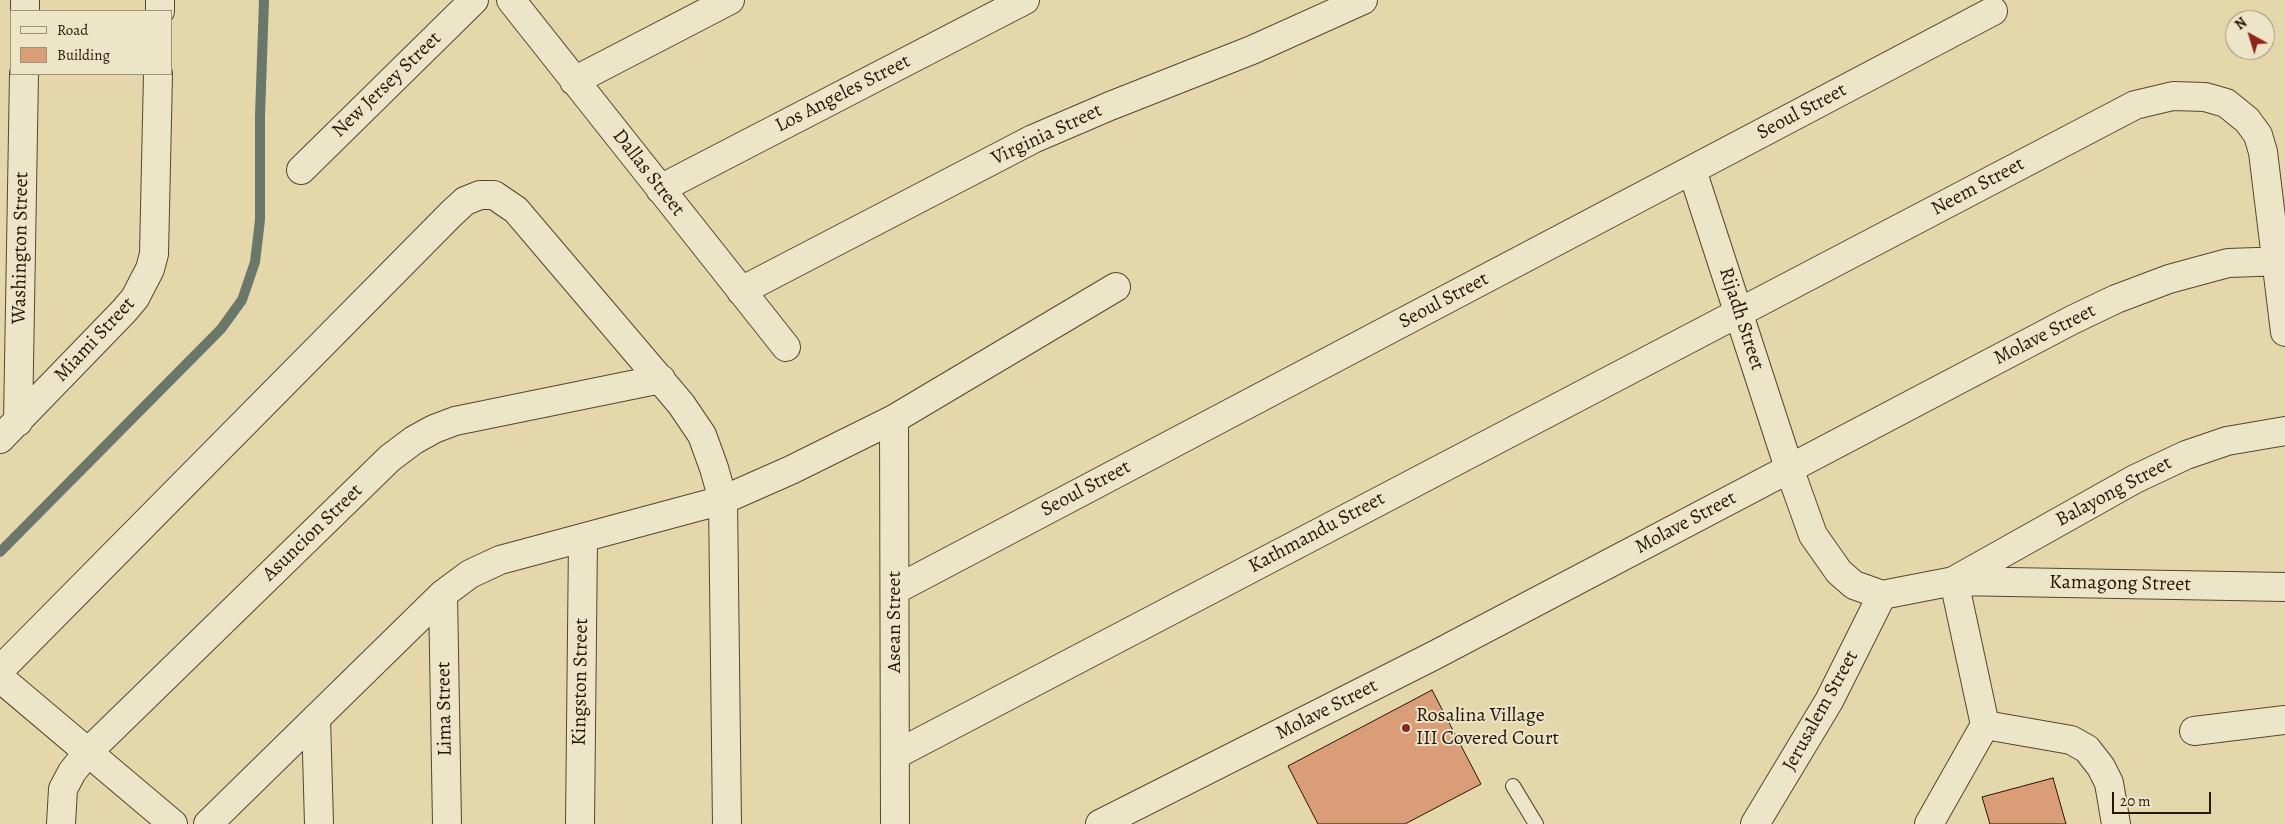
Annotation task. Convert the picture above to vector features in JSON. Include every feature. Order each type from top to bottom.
[{"type":"street","name":"New Jersey Street","points":[[301,170],[474,0]]},
{"type":"street","name":"Dallas Street","points":[[511,0],[786,347]]},
{"type":"street","points":[[574,80],[730,0]]},
{"type":"street","name":"Los Angeles Street","points":[[660,189],[1025,0]]},
{"type":"street","name":"Virginia Street","points":[[741,291],[1033,140],[1110,106],[1252,50],[1363,0]]},
{"type":"street","name":"Seoul Street","points":[[895,590],[1993,11]]},
{"type":"street","name":"Washington Street","points":[[9,430],[24,75]]},
{"type":"street","name":"Miami Street","points":[[9,430],[136,298],[150,269],[154,254],[158,75]]},
{"type":"street","name":"Neem Street","points":[[1738,312],[2135,105],[2173,96],[2205,97],[2226,103],[2247,120],[2258,135],[2263,152],[2281,261]]},
{"type":"street","name":"Rijadh Street","points":[[1692,170],[1789,468],[1814,535],[1829,559],[1854,586],[1882,595]]},
{"type":"street","points":[[0,670],[465,202],[480,195],[494,195],[516,210],[682,404],[702,435],[723,500],[727,824]]},
{"type":"street","points":[[2281,261],[2285,332]]},
{"type":"street","name":"Molave Street","points":[[1100,824],[1442,652],[1789,468],[2116,299],[2169,278],[2228,263],[2281,261]]},
{"type":"street","points":[[208,824],[443,594],[470,574],[500,560],[723,500],[791,470],[894,419],[1116,287]]},
{"type":"street","name":"Kathmandu Street","points":[[895,755],[1738,312]]},
{"type":"street","name":"Asuncion Street","points":[[61,824],[63,789],[72,772],[88,752],[390,458],[414,440],[434,429],[455,421],[661,379]]},
{"type":"street","name":"Asean Street","points":[[894,419],[895,824]]},
{"type":"street","name":"Balayong Street","points":[[1954,581],[2135,479],[2186,455],[2227,440],[2285,431]]},
{"type":"street","name":"Kingston Street","points":[[580,824],[583,539]]},
{"type":"street","points":[[1882,595],[1954,581],[1985,725],[1929,824]]},
{"type":"street","name":"Kamagong Street","points":[[1954,581],[2285,587]]},
{"type":"street","name":"Lima Street","points":[[443,594],[447,824]]},
{"type":"street","name":"Jerusalem Street","points":[[1755,824],[1829,701],[1882,595]]},
{"type":"street","points":[[0,678],[173,824]]},
{"type":"street","points":[[316,718],[319,824]]},
{"type":"street","points":[[2194,731],[2285,720]]},
{"type":"street","points":[[1985,725],[2071,740],[2087,749],[2101,767],[2109,783],[2116,824]]},
{"type":"lane","points":[[1513,786],[1536,824]]},
{"type":"building","name":"Rosalina Village III Covered Court","points":[[1432,690],[1481,784],[1405,824],[1318,824],[1288,766]]},
{"type":"building","points":[[2053,778],[2066,824],[1990,824],[1982,797]]},
{"type":"waterway","points":[[0,552],[221,329],[242,300],[255,262],[260,220],[260,116],[264,0]]},
{"type":"place","name":"Rosalina Village III Covered Court","points":[[1406,728]]}]
